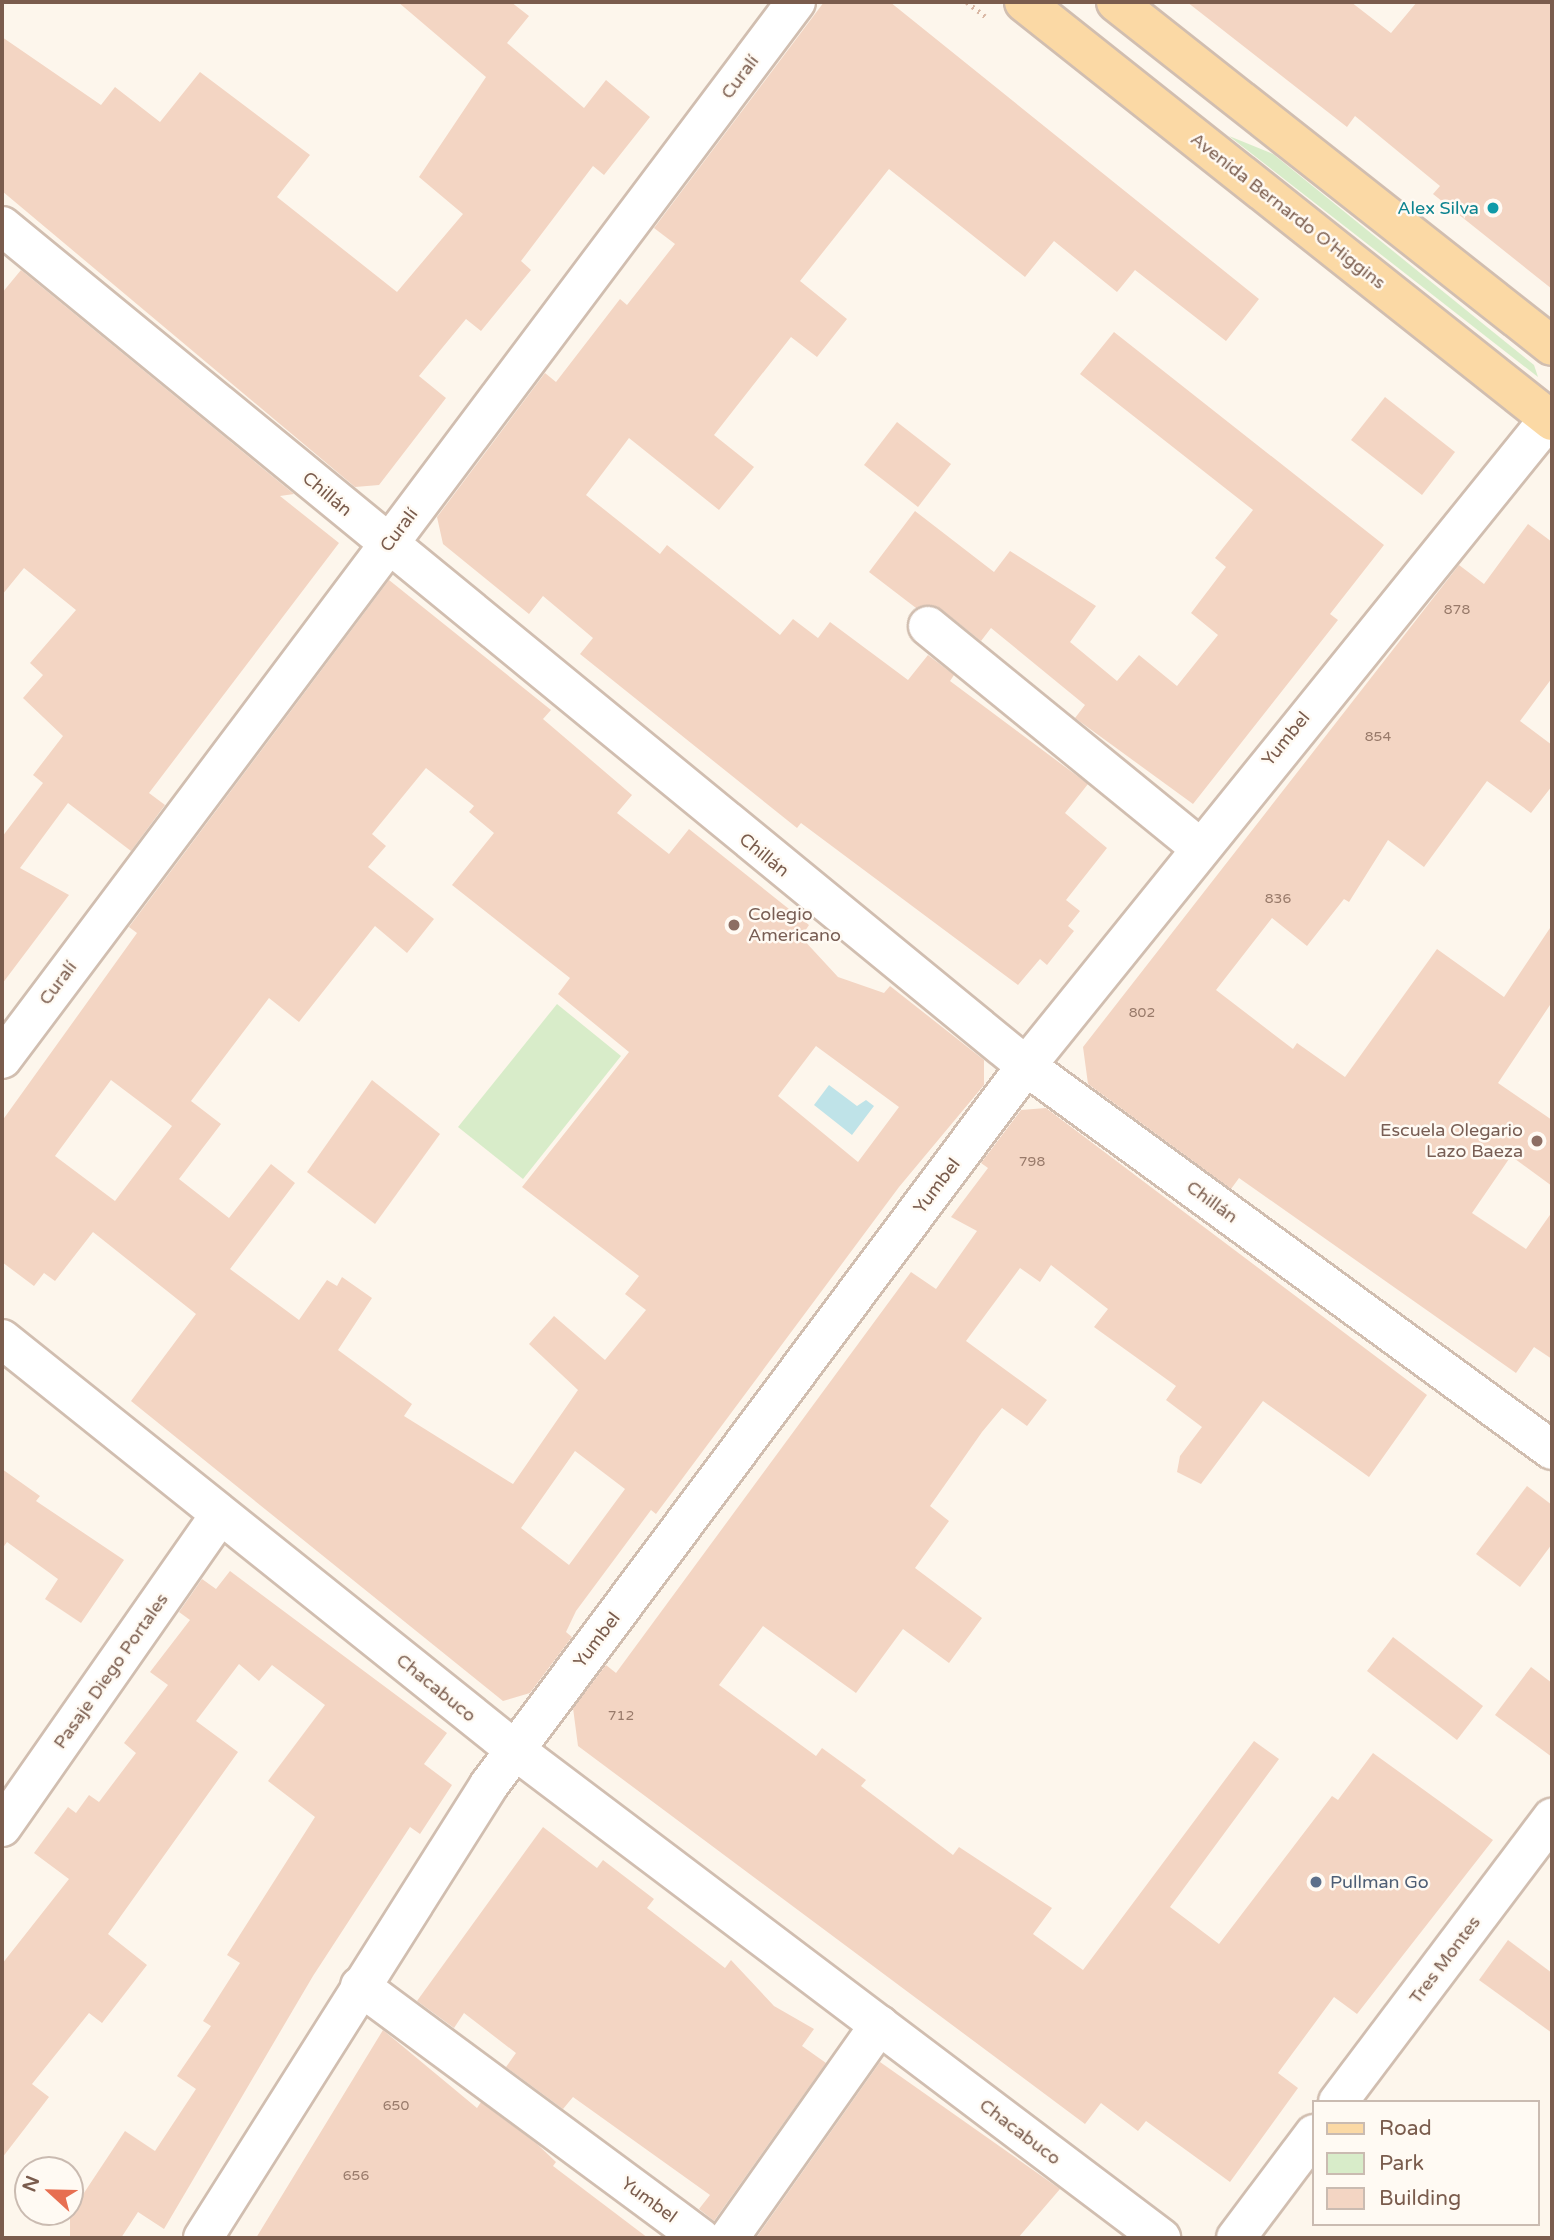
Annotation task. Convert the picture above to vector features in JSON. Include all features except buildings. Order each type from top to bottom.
[{"type":"main road","name":"Avenida Bernardo O'Higgins","points":[[1024,2],[1551,418]]},
{"type":"main road","points":[[1116,2],[1552,346]]},
{"type":"street","name":"Curalí","points":[[2,1059],[796,2]]},
{"type":"street","name":"Chillán","points":[[2,226],[1026,1066],[1552,1450]]},
{"type":"street","name":"Yumbel","points":[[203,2238],[360,1986],[515,1750],[1026,1066],[1199,847],[1551,418]]},
{"type":"street","points":[[928,626],[1199,847]]},
{"type":"street","name":"Chacabuco","points":[[2,1339],[515,1750],[1161,2238]]},
{"type":"street","name":"Pasaje Diego Portales","points":[[2,1827],[220,1515]]},
{"type":"street","name":"Tres Montes","points":[[1340,2100],[1552,1818]]},
{"type":"street","name":"Yumbel","points":[[360,1986],[701,2238]]},
{"type":"street","points":[[729,2238],[879,2025]]},
{"type":"street","points":[[1236,2238],[1312,2137]]},
{"type":"green space","points":[[1229,136],[1273,154],[1534,365],[1538,377]]},
{"type":"green space","points":[[557,1004],[621,1056],[523,1179],[458,1127]]},
{"type":"water","points":[[829,1085],[857,1106],[866,1100],[874,1106],[852,1135],[814,1105]]},
{"type":"place","name":"Alex Silva","points":[[1493,208]]},
{"type":"place","name":"Colegio Americano","points":[[734,925]]},
{"type":"place","name":"Escuela Olegario Lazo Baeza","points":[[1537,1141]]},
{"type":"place","name":"Pullman Go","points":[[1316,1882]]}]
